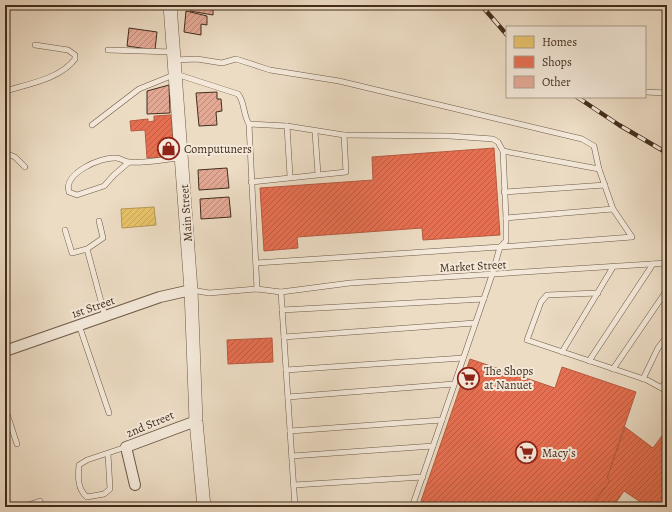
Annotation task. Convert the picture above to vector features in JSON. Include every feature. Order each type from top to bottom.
[{"type":"street","name":"Main Street","points":[[170,5],[175,56],[191,290],[196,421],[204,507]]},
{"type":"street","name":"1st Street","points":[[5,351],[160,297],[191,290]]},
{"type":"street","name":"2nd Street","points":[[135,485],[126,447],[196,421]]},
{"type":"lane","points":[[5,91],[47,78],[61,70],[75,58],[75,55],[68,50],[35,45]]},
{"type":"lane","points":[[108,50],[175,56],[222,63],[236,59],[270,70],[340,81],[582,139],[594,146],[599,168],[613,209],[632,238],[256,263]]},
{"type":"lane","points":[[92,125],[139,89],[176,74],[238,94],[241,98],[246,119],[249,124],[257,289]]},
{"type":"lane","points":[[646,92],[667,93]]},
{"type":"lane","points":[[249,124],[288,126],[315,132],[344,135],[450,136],[493,139],[498,142],[503,151],[506,241],[500,247],[484,299],[412,507]]},
{"type":"lane","points":[[288,126],[290,176]]},
{"type":"lane","points":[[315,132],[318,174]]},
{"type":"lane","points":[[251,182],[290,176],[346,172],[344,135]]},
{"type":"lane","points":[[503,151],[599,168]]},
{"type":"lane","points":[[5,154],[16,157],[25,167]]},
{"type":"lane","points":[[129,162],[104,186],[77,195],[69,192],[67,187],[71,177],[83,168],[117,158],[129,162],[182,158]]},
{"type":"lane","points":[[504,192],[605,185]]},
{"type":"lane","points":[[506,218],[613,209]]},
{"type":"lane","points":[[65,230],[72,253],[86,249],[103,238],[99,222]]},
{"type":"lane","points":[[86,249],[105,316]]},
{"type":"lane","name":"Market Street","points":[[191,290],[209,293],[257,289],[281,292],[350,283],[667,263]]},
{"type":"lane","points":[[590,361],[653,264]]},
{"type":"lane","points":[[562,352],[613,267]]},
{"type":"lane","points":[[613,369],[667,290]]},
{"type":"lane","points":[[281,292],[295,507]]},
{"type":"lane","points":[[598,293],[546,296],[541,302],[527,340],[643,379],[662,387],[667,391]]},
{"type":"lane","points":[[282,310],[484,299]]},
{"type":"lane","points":[[284,337],[475,323]]},
{"type":"lane","points":[[79,325],[109,413]]},
{"type":"lane","points":[[643,379],[658,348],[667,336]]},
{"type":"lane","points":[[286,370],[463,358]]},
{"type":"lane","points":[[662,387],[667,379]]},
{"type":"lane","points":[[288,397],[454,384]]},
{"type":"lane","points":[[5,408],[16,444]]},
{"type":"lane","points":[[290,431],[442,420]]},
{"type":"lane","points":[[292,456],[433,446]]},
{"type":"lane","points":[[108,454],[110,489],[104,494],[87,497],[81,489],[78,477],[79,465],[87,460],[126,447]]},
{"type":"lane","points":[[294,485],[423,477]]},
{"type":"lane","points":[[22,507],[40,501],[42,507]]},
{"type":"building: Homes","points":[[154,207],[156,225],[122,228],[121,209]]},
{"type":"building: Shops","points":[[171,115],[174,157],[147,158],[145,130],[131,131],[130,121],[148,119],[148,122],[154,121],[154,116]]},
{"type":"building: Shops","points":[[494,148],[500,235],[423,240],[422,228],[297,237],[298,248],[264,251],[260,188],[373,180],[372,157]]},
{"type":"building: Shops","points":[[272,338],[273,362],[228,364],[227,340]]},
{"type":"building: Shops","name":"Macy's","points":[[470,359],[555,388],[562,367],[636,392],[607,478],[610,481],[593,504],[597,507],[439,507],[421,501]]},
{"type":"building: Shops","points":[[625,427],[653,448],[667,429],[667,507],[648,507],[624,491],[613,507],[597,507],[593,504],[610,481],[607,478]]},
{"type":"building: Other","points":[[191,5],[213,5],[213,15],[190,11]]},
{"type":"building: Other","points":[[186,11],[207,16],[207,25],[201,24],[201,35],[184,32]]},
{"type":"building: Other","points":[[129,28],[157,32],[155,50],[127,46]]},
{"type":"building: Other","points":[[169,85],[170,113],[147,114],[147,91]]},
{"type":"building: Other","points":[[217,92],[217,99],[221,99],[222,111],[216,112],[217,125],[199,126],[196,93]]},
{"type":"building: Other","points":[[227,168],[229,188],[199,190],[198,170]]},
{"type":"building: Other","points":[[229,197],[231,217],[201,219],[200,199]]},
{"type":"railway","points":[[481,5],[506,34]]},
{"type":"railway","points":[[578,98],[619,125],[667,153]]},
{"type":"place","name":"Computuners","points":[[168,149]]},
{"type":"place","name":"The Shops at Nanuet","points":[[469,378]]},
{"type":"place","name":"Macy's","points":[[527,453]]}]
